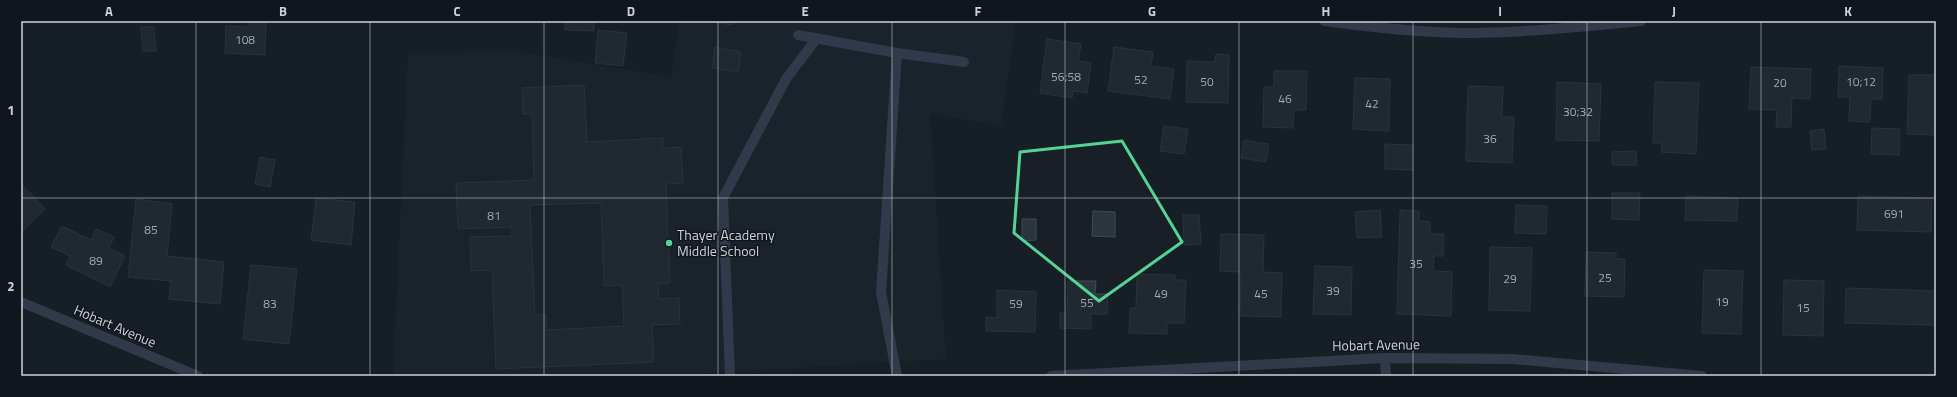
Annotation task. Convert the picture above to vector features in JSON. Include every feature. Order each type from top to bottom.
[{"type":"street","points":[[1324,21],[1374,28],[1460,32],[1551,30],[1641,21]]},
{"type":"street","points":[[798,35],[897,53],[964,62]]},
{"type":"street","points":[[730,376],[723,198],[786,79],[817,38]]},
{"type":"street","points":[[897,53],[881,292],[897,376]]},
{"type":"street","name":"Hobart Avenue","points":[[21,302],[198,376]]},
{"type":"street","points":[[1385,358],[1386,376]]},
{"type":"street","name":"Hobart Avenue","points":[[1051,376],[1385,358],[1544,360],[1702,376]]},
{"type":"highlighted area","points":[[1122,141],[1182,242],[1099,301],[1014,233],[1020,152]]},
{"type":"shaded area","name":"Thayer Academy Middle School","points":[[680,21],[1016,21],[1001,126],[930,113],[946,359],[656,376],[393,376],[408,53],[515,51],[671,77]]},
{"type":"building","points":[[248,21],[266,21],[265,55],[225,53],[226,26],[248,27]]},
{"type":"building","points":[[565,21],[594,21],[594,31],[565,30]]},
{"type":"building","points":[[706,21],[733,21],[733,25]]},
{"type":"building","points":[[141,27],[154,27],[156,51],[143,51]]},
{"type":"building","points":[[598,30],[627,33],[623,66],[595,63]]},
{"type":"building","points":[[1047,39],[1081,44],[1078,61],[1091,63],[1087,93],[1073,91],[1072,98],[1040,93]]},
{"type":"building","points":[[715,47],[741,52],[738,72],[712,68]]},
{"type":"building","points":[[1114,47],[1153,52],[1151,66],[1174,69],[1170,99],[1108,91]]},
{"type":"building","points":[[1216,54],[1229,55],[1228,103],[1186,102],[1187,61],[1215,62]]},
{"type":"building","points":[[1839,66],[1883,68],[1882,99],[1871,99],[1870,122],[1849,121],[1850,97],[1838,97]]},
{"type":"building","points":[[1751,67],[1811,69],[1810,99],[1792,98],[1791,127],[1776,127],[1777,110],[1749,109]]},
{"type":"building","points":[[1274,71],[1307,71],[1306,110],[1294,110],[1293,128],[1263,127],[1264,87],[1274,87]]},
{"type":"building","points":[[1909,75],[1936,75],[1936,135],[1907,134]]},
{"type":"building","points":[[1355,78],[1390,79],[1389,131],[1353,129]]},
{"type":"building","points":[[1557,82],[1601,84],[1599,141],[1556,140]]},
{"type":"building","points":[[1655,82],[1699,83],[1696,154],[1661,152],[1662,143],[1653,143]]},
{"type":"building","points":[[584,85],[587,142],[663,138],[663,148],[681,147],[683,183],[666,184],[670,283],[658,284],[659,299],[679,298],[680,324],[652,325],[654,362],[496,369],[492,270],[471,271],[470,237],[512,236],[512,227],[458,229],[456,183],[534,180],[532,114],[523,114],[522,88]],"holes":[[[601,203],[604,286],[622,285],[624,326],[546,330],[546,314],[535,315],[530,205]]]},
{"type":"building","points":[[1468,86],[1503,87],[1502,117],[1514,117],[1512,163],[1466,161]]},
{"type":"building","points":[[1164,126],[1188,129],[1184,154],[1160,151]]},
{"type":"building","points":[[1872,128],[1900,129],[1899,155],[1871,154]]},
{"type":"building","points":[[1824,129],[1826,149],[1812,150],[1810,131]]},
{"type":"building","points":[[1244,140],[1269,144],[1266,162],[1241,158]]},
{"type":"building","points":[[1385,144],[1413,145],[1413,170],[1385,169]]},
{"type":"building","points":[[1636,151],[1637,165],[1612,165],[1612,152]]},
{"type":"building","points":[[260,157],[275,160],[270,187],[255,184]]},
{"type":"building","points":[[21,184],[45,209],[21,232]]},
{"type":"building","points":[[1612,193],[1640,193],[1639,220],[1612,219]]},
{"type":"building","points":[[1686,196],[1738,198],[1737,221],[1685,220]]},
{"type":"building","points":[[1858,196],[1932,198],[1931,232],[1857,230]]},
{"type":"building","points":[[316,198],[355,202],[351,245],[311,240]]},
{"type":"building","points":[[136,199],[172,204],[167,256],[224,262],[220,304],[169,299],[171,281],[128,277]]},
{"type":"building","points":[[1516,205],[1547,206],[1546,234],[1515,233]]},
{"type":"building","points":[[1380,210],[1382,237],[1357,238],[1355,212]]},
{"type":"building","points":[[1400,210],[1419,211],[1419,221],[1430,222],[1430,234],[1444,234],[1443,256],[1434,256],[1433,271],[1452,272],[1451,316],[1397,314]]},
{"type":"building","points":[[1093,211],[1115,212],[1115,237],[1092,236]]},
{"type":"building","points":[[1183,215],[1199,215],[1201,244],[1184,245]]},
{"type":"building","points":[[1022,219],[1036,219],[1036,240],[1022,241]]},
{"type":"building","points":[[62,226],[91,240],[96,229],[114,237],[109,248],[125,256],[110,287],[66,265],[70,256],[51,247]]},
{"type":"building","points":[[1221,234],[1264,235],[1263,272],[1282,273],[1281,317],[1240,316],[1241,272],[1220,271]]},
{"type":"building","points":[[1490,247],[1532,248],[1530,311],[1489,310]]},
{"type":"building","points":[[1586,252],[1616,253],[1616,259],[1625,259],[1624,297],[1585,296]]},
{"type":"building","points":[[251,265],[297,269],[289,344],[243,339]]},
{"type":"building","points":[[1315,266],[1352,267],[1351,315],[1313,314]]},
{"type":"building","points":[[1704,270],[1743,271],[1741,334],[1702,333]]},
{"type":"building","points":[[1137,274],[1175,275],[1175,280],[1186,280],[1184,323],[1167,323],[1167,334],[1129,333],[1130,308],[1136,308]]},
{"type":"building","points":[[1784,280],[1824,281],[1823,336],[1783,335]]},
{"type":"building","points":[[1068,281],[1096,281],[1095,294],[1108,294],[1107,314],[1091,314],[1091,329],[1060,328],[1060,313],[1067,313]]},
{"type":"building","points":[[1846,288],[1936,291],[1936,325],[1845,323]]},
{"type":"building","points":[[997,290],[1036,292],[1035,332],[986,331],[986,317],[997,318]]},
{"type":"place","name":"Thayer Academy Middle School","points":[[669,243]]}]
